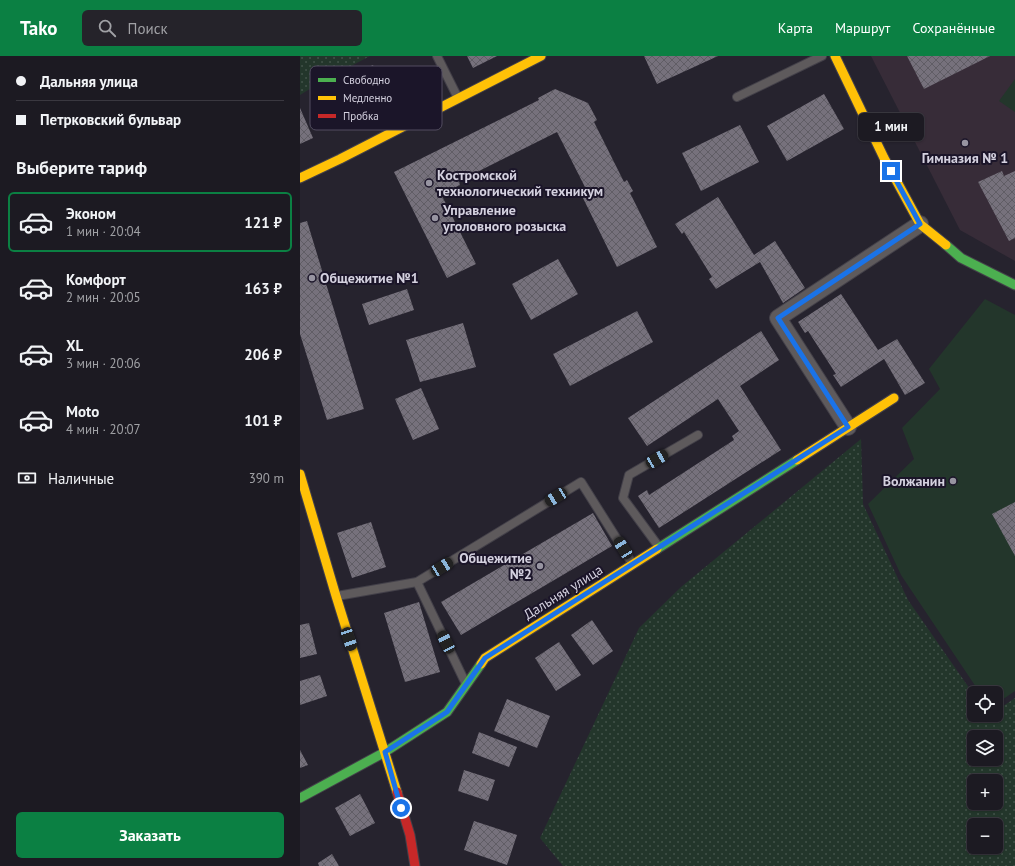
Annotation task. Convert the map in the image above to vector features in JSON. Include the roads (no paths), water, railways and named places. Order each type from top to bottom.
[{"type":"street","points":[[442,106],[541,56]]},
{"type":"street","points":[[835,56],[884,158],[920,224],[961,258],[1015,285]]},
{"type":"street","points":[[300,178],[397,130]]},
{"type":"street","points":[[848,427],[778,318],[920,224]]},
{"type":"street","name":"Дальняя улица","points":[[300,798],[385,752],[447,712],[485,658],[894,398]]},
{"type":"street","points":[[300,474],[410,835],[415,866]]},
{"type":"lane","points":[[436,56],[441,66]]},
{"type":"lane","points":[[737,97],[822,56]]},
{"type":"lane","points":[[442,67],[458,98]]},
{"type":"lane","points":[[659,547],[623,498],[629,475],[698,435]]},
{"type":"lane","points":[[336,596],[417,582],[581,482],[633,564]]},
{"type":"lane","points":[[417,582],[467,684]]},
{"type":"place","name":"Гимназия № 1","points":[[965,143]]},
{"type":"place","name":"Костромской технологический техникум","points":[[429,183]]},
{"type":"place","name":"Управление уголовного розыска","points":[[435,218]]},
{"type":"place","name":"Общежитие №1","points":[[312,278]]},
{"type":"place","name":"Волжанин","points":[[953,481]]},
{"type":"place","name":"Общежитие №2","points":[[540,566]]}]
